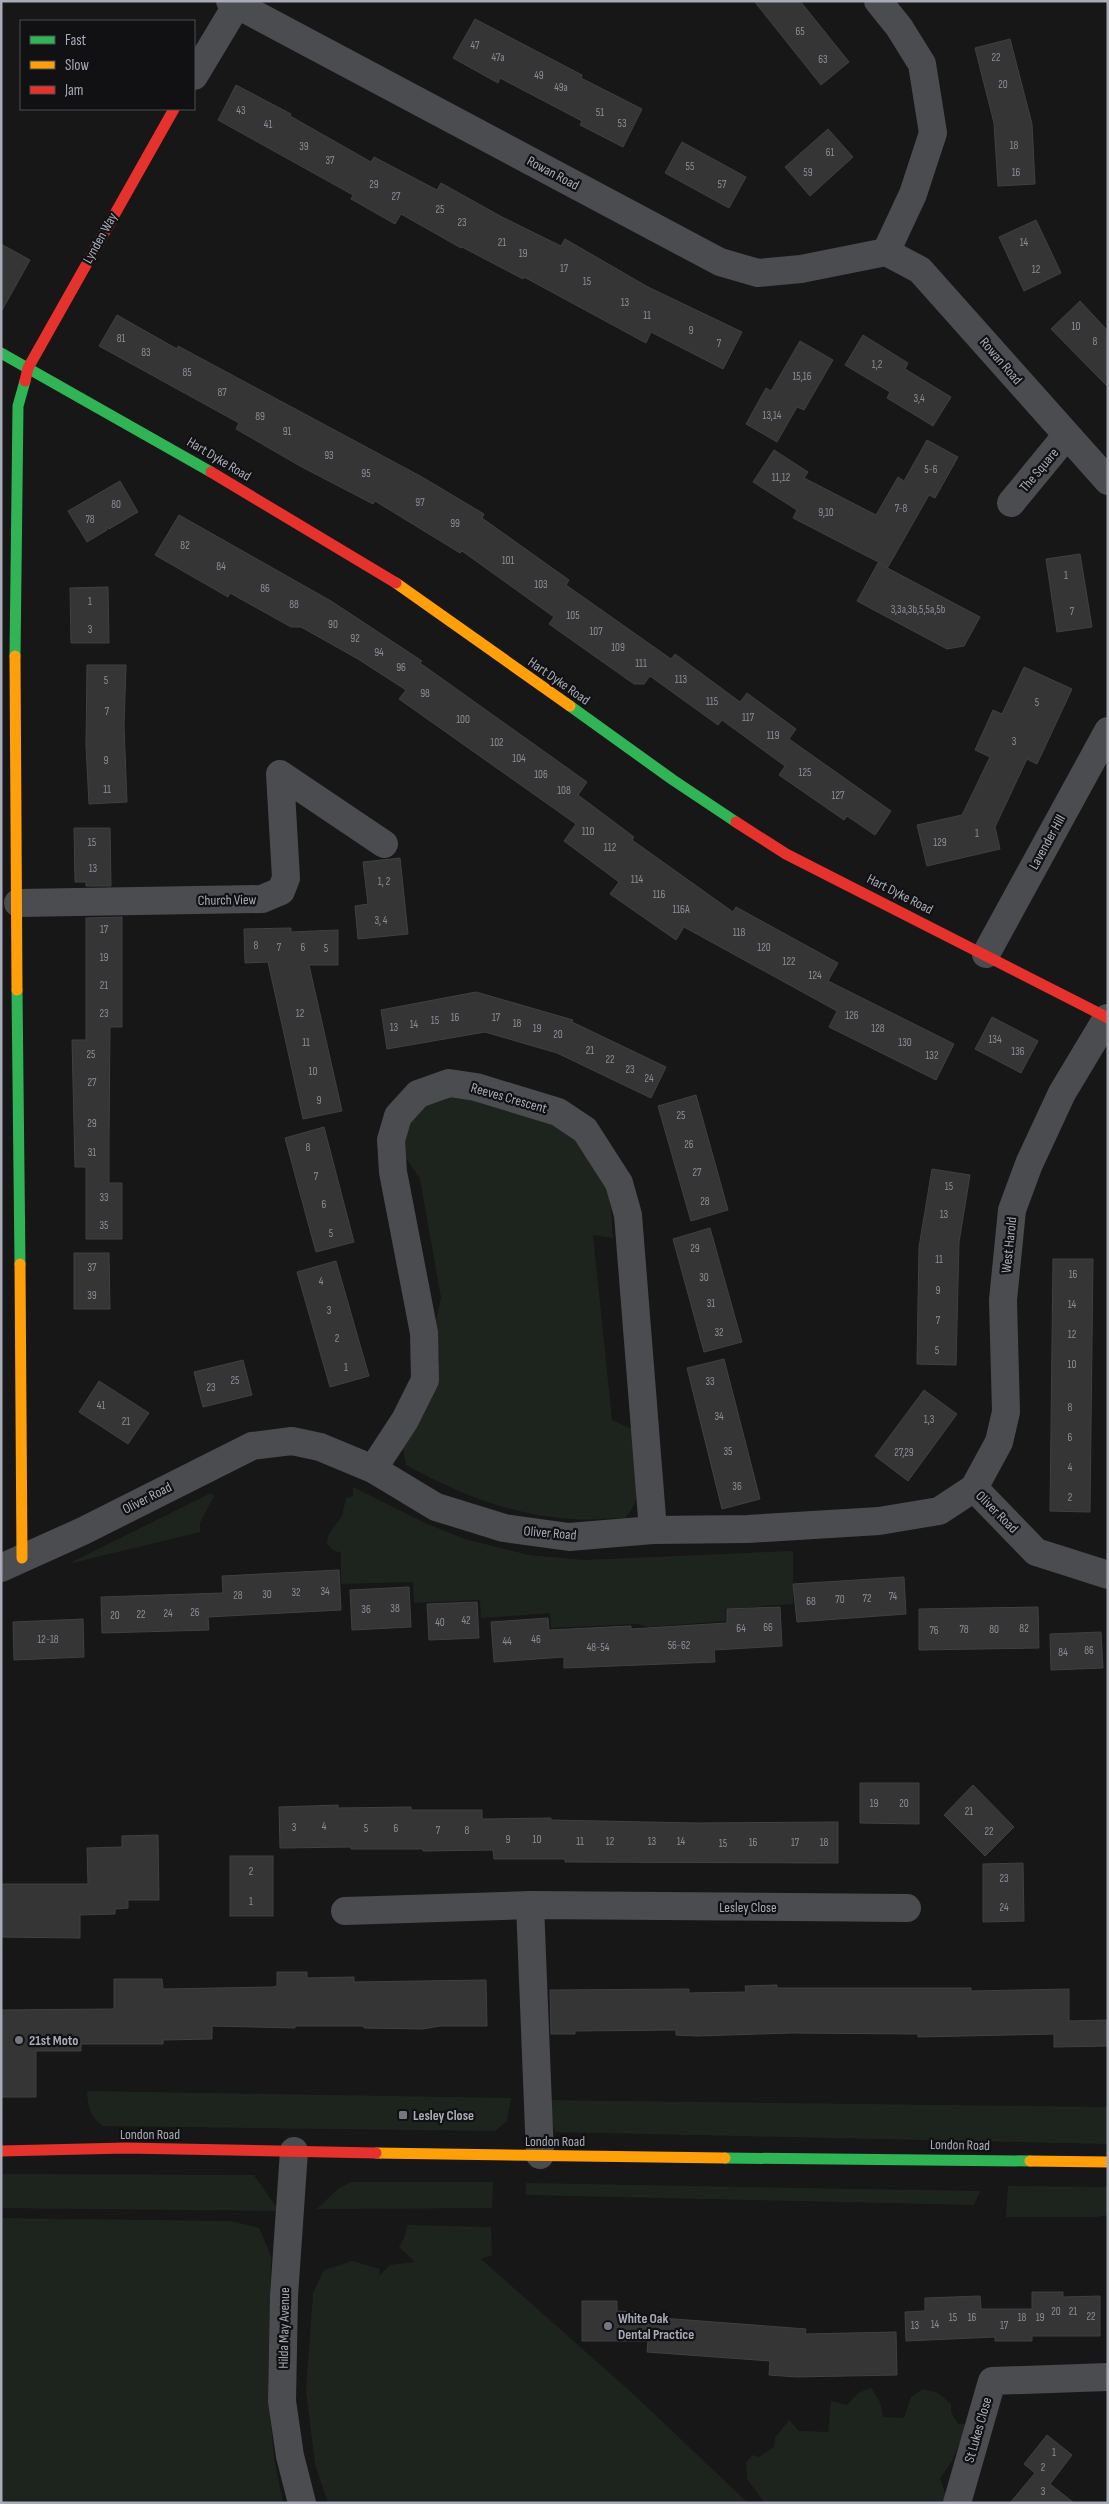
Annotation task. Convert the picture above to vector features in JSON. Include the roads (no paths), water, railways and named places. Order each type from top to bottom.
[{"type":"street","points":[[878,1],[899,27],[922,64],[933,133],[913,194],[886,252]]},
{"type":"street","points":[[195,74],[235,2]]},
{"type":"street","name":"Rowan Road","points":[[235,2],[720,262],[758,273],[801,269],[886,252],[920,270],[1108,481]]},
{"type":"street","name":"Lynden Way","points":[[12,1563],[18,903],[16,689],[18,406],[28,368],[136,172],[173,110]]},
{"type":"street","name":"Hart Dyke Road","points":[[1,353],[187,457],[407,590],[673,780],[786,854],[986,954],[1107,1018]]},
{"type":"street","name":"The Square","points":[[1011,503],[1066,436]]},
{"type":"street","name":"Lavender Hill","points":[[986,954],[1108,730]]},
{"type":"street","name":"Church View","points":[[18,903],[262,899],[281,891],[286,878],[280,774],[384,844]]},
{"type":"street","name":"West Harold","points":[[974,1488],[998,1442],[1006,1412],[1003,1300],[1012,1210],[1029,1164],[1062,1093],[1107,1018]]},
{"type":"street","name":"Reeves Crescent","points":[[373,1469],[405,1420],[425,1380],[424,1333],[393,1172],[390,1140],[398,1116],[418,1094],[449,1083],[476,1087],[558,1112],[585,1130],[619,1183],[628,1214],[652,1530]]},
{"type":"street","name":"Oliver Road","points":[[12,1563],[83,1531],[252,1446],[292,1441],[320,1447],[373,1469],[436,1507],[504,1528],[569,1537],[652,1530],[748,1529],[879,1521],[939,1511],[974,1488],[1036,1552],[1108,1575]]},
{"type":"street","points":[[530,1905],[538,2059],[540,2155]]},
{"type":"street","name":"Lesley Close","points":[[345,1912],[530,1905],[906,1908]]},
{"type":"street","name":"London Road","points":[[1,2151],[126,2148],[1108,2162]]},
{"type":"street","name":"Hilda May Avenue","points":[[294,2151],[284,2296],[282,2401],[290,2456],[302,2503]]},
{"type":"street","name":"St Lukes Close","points":[[957,2503],[992,2381],[1108,2377]]},
{"type":"place","name":"21st Moto","points":[[19,2040]]},
{"type":"place","name":"Lesley Close","points":[[403,2115]]},
{"type":"place","name":"White Oak Dental Practice","points":[[608,2326]]}]
